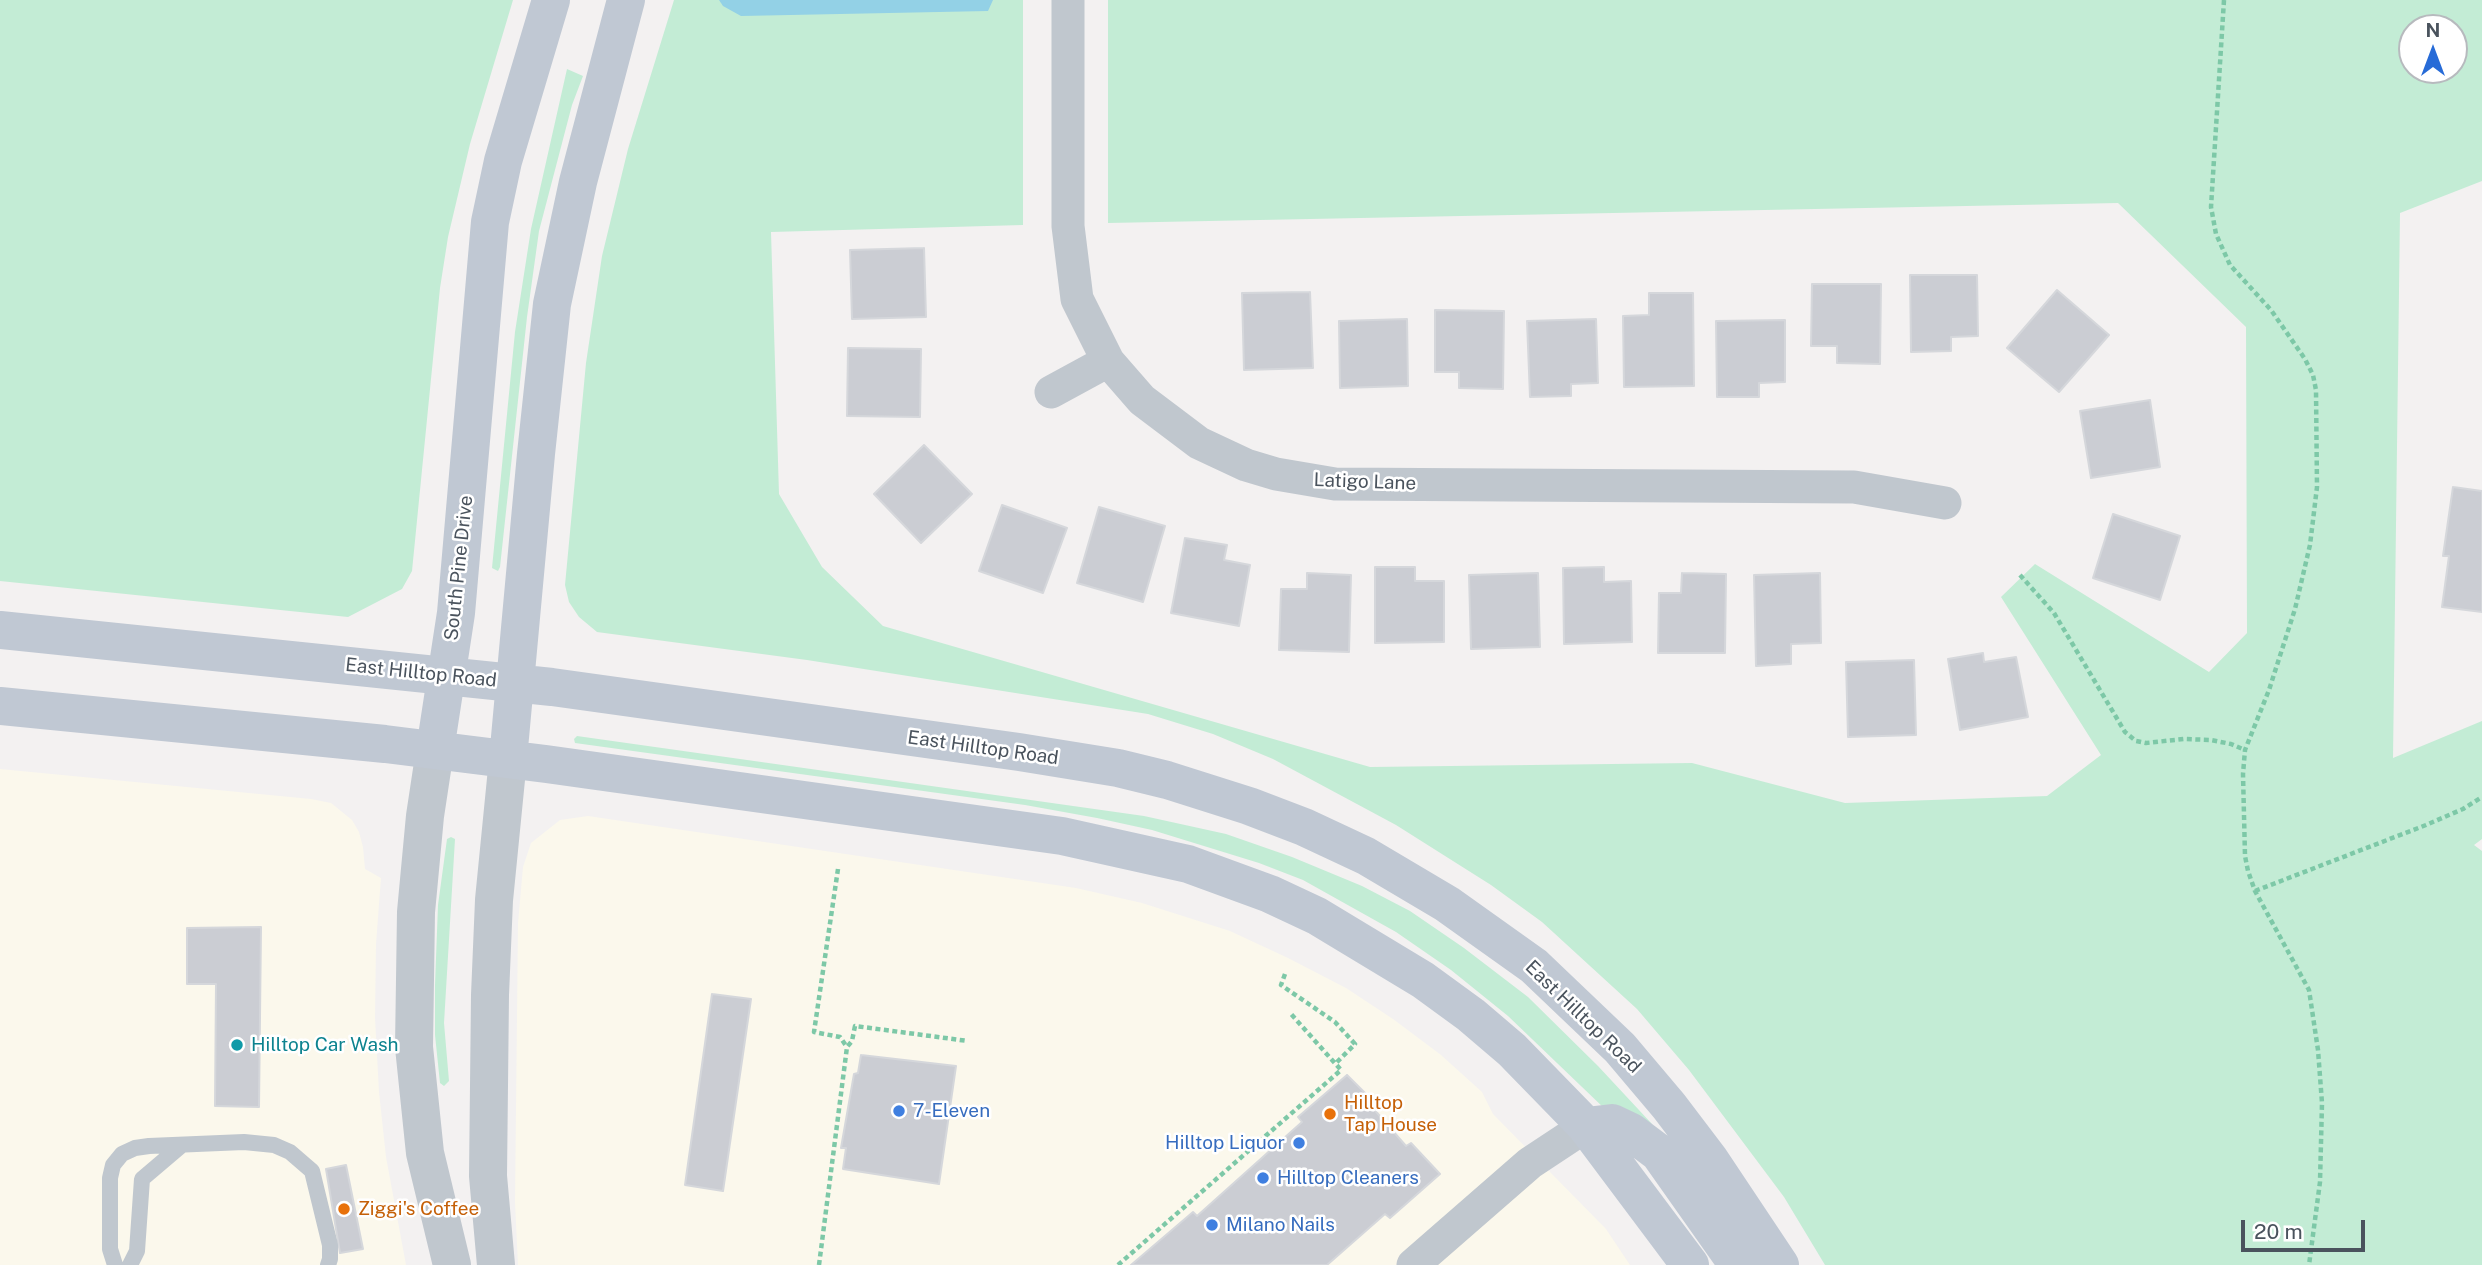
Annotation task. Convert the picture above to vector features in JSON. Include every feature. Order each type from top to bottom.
[{"type":"main road","name":"South Pine Drive","points":[[435,750],[448,675],[477,386],[490,222],[503,161],[551,0]]},
{"type":"main road","points":[[508,759],[552,304],[575,195],[626,0]]},
{"type":"main road","name":"East Hilltop Road","points":[[0,630],[517,683],[1019,752],[1118,768],[1209,792],[1317,833],[1366,856],[1447,904],[1525,959],[1620,1048],[1669,1105],[1710,1160],[1780,1265]]},
{"type":"main road","points":[[0,706],[508,759],[1062,836],[1188,864],[1270,894],[1317,916],[1423,980],[1471,1015],[1513,1051],[1586,1126],[1690,1265]]},
{"type":"main road","points":[[1586,1126],[1612,1123],[1631,1132],[1659,1153],[1738,1265]]},
{"type":"street","name":"Latigo Lane","points":[[1068,0],[1069,237],[1077,299],[1108,361],[1142,400],[1199,443],[1246,465],[1307,481],[1349,484],[1854,487],[1945,503]]},
{"type":"street","points":[[1051,392],[1108,361]]},
{"type":"street","name":"South Pine Drive","points":[[435,750],[425,816],[416,912],[414,1047],[425,1153],[452,1265]]},
{"type":"street","points":[[496,1265],[488,1176],[490,995],[494,900],[508,759]]},
{"type":"street","points":[[1413,1265],[1515,1176],[1586,1126]]},
{"type":"lane","points":[[115,1265],[110,1249],[110,1178],[113,1165],[122,1154],[135,1148],[244,1142],[274,1145],[290,1152],[312,1171],[330,1245],[328,1265]]},
{"type":"lane","points":[[130,1265],[137,1251],[142,1179],[182,1145]]},
{"type":"path","points":[[2224,0],[2213,220],[2221,249],[2230,265],[2271,310],[2313,375],[2318,436],[2317,487],[2304,577],[2269,690],[2245,750],[2243,774],[2245,856],[2255,891],[2309,990],[2312,1010],[2322,1103],[2320,1182],[2309,1265]]},
{"type":"path","points":[[2020,575],[2054,613],[2125,732],[2136,741],[2146,743],[2184,739],[2211,740],[2245,750]]},
{"type":"path","points":[[2255,891],[2426,825],[2463,809],[2482,797]]},
{"type":"path","points":[[838,869],[814,1032],[840,1037],[847,1047]]},
{"type":"path","points":[[1285,974],[1280,985],[1335,1022],[1355,1044],[1335,1063]]},
{"type":"path","points":[[1118,1265],[1341,1070],[1291,1014]]},
{"type":"path","points":[[819,1265],[847,1047],[852,1041],[855,1026],[968,1041]]},
{"type":"shaded area","points":[[0,769],[311,799],[331,803],[352,820],[363,847],[365,869],[381,878],[376,944],[375,1018],[379,1092],[386,1157],[406,1265],[0,1265]]},
{"type":"shaded area","points":[[588,816],[1076,888],[1142,903],[1230,931],[1346,988],[1441,1055],[1482,1092],[1493,1114],[1606,1229],[1630,1265],[518,1265],[515,1202],[518,923],[523,867],[531,843],[560,820]]},
{"type":"green space","points":[[0,0],[513,0],[470,144],[448,237],[440,288],[412,571],[402,589],[348,617],[0,581]]},
{"type":"green space","points":[[674,0],[1023,0],[1023,225],[771,232],[779,494],[822,567],[883,626],[1370,767],[1692,763],[1845,803],[2047,796],[2101,755],[2001,597],[2035,564],[2209,672],[2247,633],[2246,327],[2118,203],[1108,223],[1108,0],[2482,0],[2482,181],[2400,213],[2393,758],[2482,721],[2482,839],[2474,845],[2482,851],[2482,1265],[1825,1265],[1784,1197],[1689,1070],[1637,1009],[1542,922],[1491,885],[1396,825],[1273,759],[1213,734],[1148,714],[807,660],[597,632],[579,617],[569,602],[565,585],[586,363],[602,256],[628,149]]},
{"type":"green space","points":[[567,69],[583,76],[572,105],[539,231],[498,571],[492,568],[515,332],[531,229]]},
{"type":"green space","points":[[577,736],[1144,816],[1226,834],[1292,857],[1362,886],[1410,911],[1464,948],[1528,997],[1652,1124],[1606,1110],[1508,1016],[1451,970],[1396,932],[1303,880],[1259,863],[1152,830],[1097,818],[1025,805],[575,743]]},
{"type":"green space","points":[[447,839],[455,839],[444,1023],[449,1081],[444,1086],[440,1083],[435,1035],[435,985],[438,905]]},
{"type":"water","points":[[719,0],[993,0],[988,11],[741,16],[723,6]]},
{"type":"building","points":[[924,248],[926,317],[852,319],[850,250]]},
{"type":"building","points":[[1910,275],[1977,275],[1978,336],[1951,337],[1951,351],[1911,352]]},
{"type":"building","points":[[1812,284],[1881,284],[1880,364],[1837,363],[1837,346],[1811,346]]},
{"type":"building","points":[[2057,290],[2109,335],[2059,392],[2007,348]]},
{"type":"building","points":[[1310,292],[1313,368],[1244,370],[1242,293]]},
{"type":"building","points":[[1649,293],[1693,293],[1694,386],[1624,387],[1623,316],[1649,315]]},
{"type":"building","points":[[1435,310],[1504,311],[1503,389],[1459,388],[1459,372],[1435,372]]},
{"type":"building","points":[[1407,319],[1408,386],[1340,388],[1339,321]]},
{"type":"building","points":[[1596,319],[1598,383],[1571,384],[1571,396],[1530,397],[1527,321]]},
{"type":"building","points":[[1785,320],[1785,382],[1759,383],[1759,397],[1717,397],[1716,321]]},
{"type":"building","points":[[848,348],[921,349],[920,417],[847,416]]},
{"type":"building","points":[[2150,400],[2160,467],[2091,478],[2080,411]]},
{"type":"building","points":[[924,445],[972,494],[921,543],[874,494]]},
{"type":"building","points":[[2453,487],[2482,491],[2482,612],[2442,607],[2449,556],[2443,556]]},
{"type":"building","points":[[1002,505],[1067,528],[1043,593],[979,571]]},
{"type":"building","points":[[1099,507],[1165,526],[1143,602],[1077,583]]},
{"type":"building","points":[[2113,514],[2180,536],[2160,600],[2093,578]]},
{"type":"building","points":[[1185,538],[1227,545],[1224,560],[1250,565],[1239,626],[1171,613]]},
{"type":"building","points":[[1375,567],[1415,567],[1415,581],[1444,581],[1444,642],[1375,643]]},
{"type":"building","points":[[1604,567],[1604,582],[1631,581],[1632,642],[1564,644],[1563,568]]},
{"type":"building","points":[[1307,573],[1351,575],[1349,652],[1279,650],[1281,589],[1307,589]]},
{"type":"building","points":[[1538,573],[1540,647],[1471,649],[1469,575]]},
{"type":"building","points":[[1682,573],[1726,574],[1725,653],[1658,653],[1659,593],[1681,593]]},
{"type":"building","points":[[1820,573],[1821,643],[1791,644],[1791,664],[1756,666],[1754,575]]},
{"type":"building","points":[[1983,653],[1984,662],[2016,657],[2028,717],[1960,730],[1948,659]]},
{"type":"building","points":[[1914,660],[1916,735],[1848,737],[1846,662]]},
{"type":"building","name":"Hilltop Car Wash","points":[[261,927],[259,1107],[215,1106],[216,984],[187,984],[187,928]]},
{"type":"building","points":[[712,994],[751,999],[723,1191],[685,1185]]},
{"type":"building","name":"7-Eleven","points":[[861,1055],[956,1066],[939,1184],[843,1169],[846,1148],[841,1148],[854,1074],[858,1073]]},
{"type":"building","points":[[1347,1075],[1375,1103],[1372,1107],[1406,1146],[1411,1143],[1440,1174],[1390,1218],[1385,1214],[1327,1265],[1131,1265],[1193,1212],[1197,1216],[1302,1122],[1298,1117]]},
{"type":"building","name":"Ziggi's Coffee","points":[[346,1165],[363,1249],[340,1253],[326,1169]]},
{"type":"place","name":"Hilltop Car Wash","points":[[237,1045]]},
{"type":"place","name":"7-Eleven","points":[[899,1111]]},
{"type":"place","name":"Hilltop Tap House","points":[[1330,1114]]},
{"type":"place","name":"Hilltop Liquor","points":[[1299,1143]]},
{"type":"place","name":"Hilltop Cleaners","points":[[1263,1178]]},
{"type":"place","name":"Ziggi's Coffee","points":[[344,1209]]},
{"type":"place","name":"Milano Nails","points":[[1212,1225]]}]
